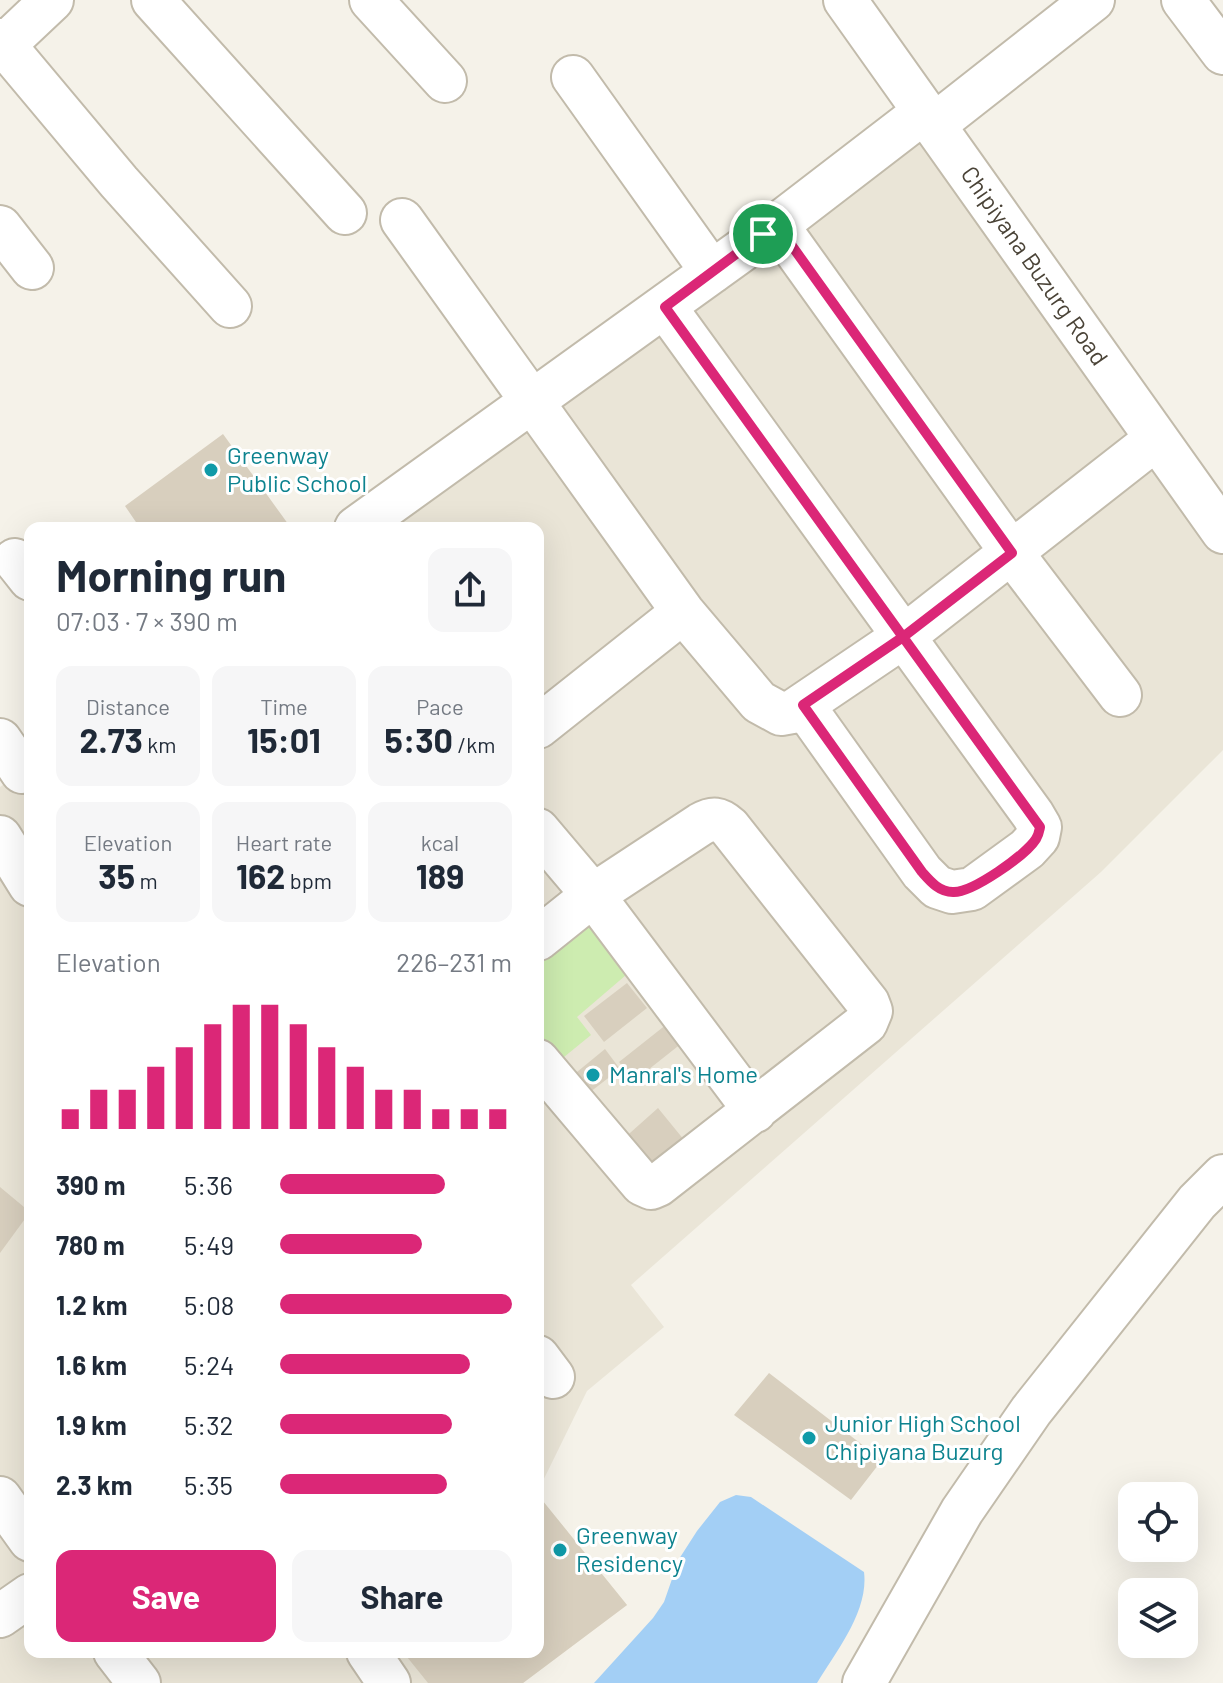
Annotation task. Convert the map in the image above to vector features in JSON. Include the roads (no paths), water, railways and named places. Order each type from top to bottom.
[{"type":"street","points":[[52,0],[2,45],[230,306]]},
{"type":"street","points":[[153,0],[345,213]]},
{"type":"street","points":[[371,0],[445,81]]},
{"type":"street","name":"Chipiyana Buzurg Road","points":[[845,0],[1223,532]]},
{"type":"street","points":[[364,522],[1093,0]]},
{"type":"street","points":[[1183,0],[1223,53]]},
{"type":"street","points":[[573,77],[712,272]]},
{"type":"street","points":[[402,220],[683,612],[759,702],[781,714],[792,712],[903,637],[1156,439]]},
{"type":"street","points":[[777,225],[1012,553],[1120,695]]},
{"type":"street","points":[[0,227],[32,268]]},
{"type":"street","points":[[665,307],[1040,827],[1038,837],[1027,849],[972,889],[952,892],[937,887],[922,872],[803,705]]},
{"type":"street","points":[[544,722],[683,612]]},
{"type":"street","points":[[544,934],[593,895],[701,824],[711,818],[720,819],[868,1003],[871,1011],[866,1023],[651,1188],[642,1184],[544,1068]]},
{"type":"street","points":[[0,837],[24,875]]},
{"type":"street","points":[[544,837],[593,895],[755,1111]]},
{"type":"street","points":[[864,1683],[962,1511],[1022,1424],[1197,1202],[1223,1176]]},
{"type":"street","points":[[0,1498],[24,1532]]},
{"type":"street","points":[[0,1616],[24,1599]]},
{"type":"street","points":[[120,1658],[139,1683]]},
{"type":"street","points":[[372,1658],[389,1683]]},
{"type":"water","points":[[736,1495],[751,1497],[864,1572],[864,1587],[856,1616],[842,1645],[817,1683],[594,1683],[664,1602],[679,1559],[697,1531],[720,1502]]},
{"type":"place","name":"Greenway Public School","points":[[211,470]]},
{"type":"place","name":"Manral's Home","points":[[593,1075]]},
{"type":"place","name":"Junior High School Chipiyana Buzurg","points":[[809,1438]]},
{"type":"place","name":"Greenway Residency","points":[[560,1550]]}]
